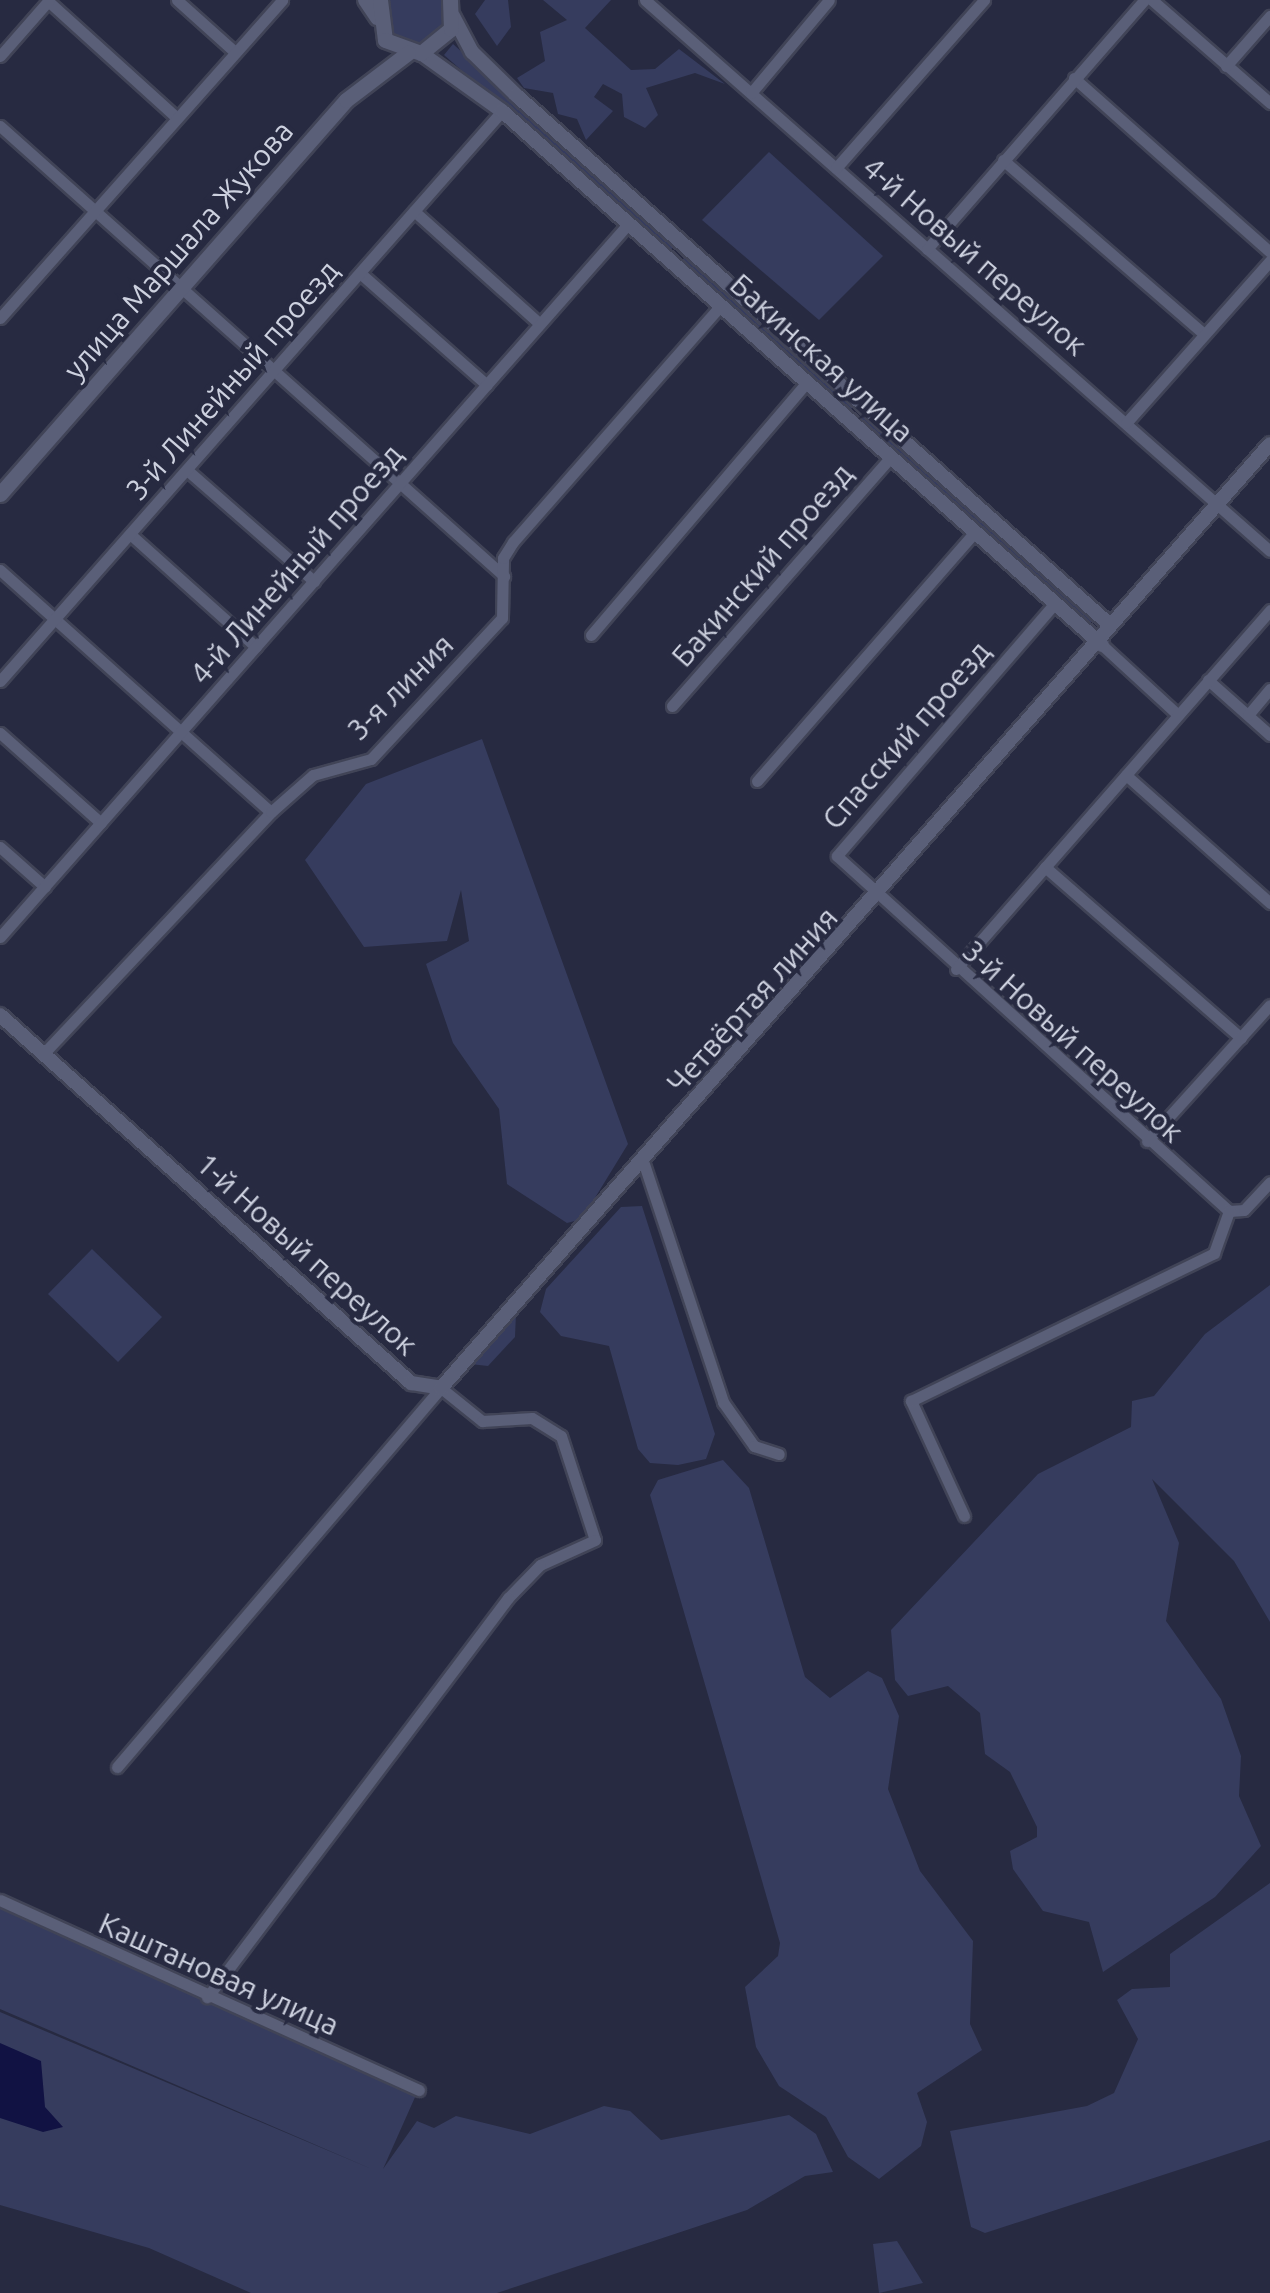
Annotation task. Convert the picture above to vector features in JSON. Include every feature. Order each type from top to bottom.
[{"type":"main road","points":[[380,0],[376,18],[385,40],[414,53]]},
{"type":"main road","name":"улица Маршала Жукова","points":[[0,494],[364,81],[444,40],[452,5]]},
{"type":"street","points":[[177,0],[235,52]]},
{"type":"street","points":[[0,318],[5,303],[95,211],[282,0]]},
{"type":"street","points":[[365,0],[376,18]]},
{"type":"street","name":"4-й Новый переулок","points":[[646,0],[1270,551]]},
{"type":"street","points":[[836,168],[984,0]]},
{"type":"street","points":[[927,248],[1144,0]]},
{"type":"street","points":[[1152,0],[1268,98]]},
{"type":"street","points":[[0,56],[48,1],[177,118]]},
{"type":"street","points":[[750,92],[825,1]]},
{"type":"street","name":"Бакинская улица","points":[[452,5],[472,52],[1110,624]]},
{"type":"street","points":[[1226,66],[1270,16]]},
{"type":"street","name":"Бакинская улица","points":[[414,53],[502,111],[1178,716]]},
{"type":"street","points":[[1074,78],[1270,252]]},
{"type":"street","name":"3-й Линейный проезд","points":[[0,681],[502,111]]},
{"type":"street","points":[[0,126],[504,576]]},
{"type":"street","points":[[1003,160],[1204,334]]},
{"type":"street","points":[[414,211],[540,324]]},
{"type":"street","name":"4-й Линейный проезд","points":[[0,937],[629,223]]},
{"type":"street","points":[[673,262],[687,246]]},
{"type":"street","points":[[1126,422],[1270,261]]},
{"type":"street","points":[[360,273],[487,384]]},
{"type":"street","name":"3-я линия","points":[[46,1052],[272,812],[313,776],[370,759],[502,618],[504,576],[513,542],[721,305]]},
{"type":"street","points":[[591,635],[807,382]]},
{"type":"street","points":[[850,422],[865,406]]},
{"type":"street","points":[[1102,646],[1110,624],[1270,444]]},
{"type":"street","name":"Бакинский проезд","points":[[672,706],[891,457]]},
{"type":"street","points":[[186,470],[314,581]]},
{"type":"street","points":[[757,781],[975,532]]},
{"type":"street","points":[[130,534],[256,647]]},
{"type":"street","points":[[0,570],[272,812]]},
{"type":"street","name":"Спасский проезд","points":[[880,897],[842,863],[838,847],[1055,603]]},
{"type":"street","points":[[956,969],[1270,610]]},
{"type":"street","name":"Четвёртая линия","points":[[441,1388],[1102,646]]},
{"type":"street","points":[[1208,680],[1270,735]]},
{"type":"street","points":[[1248,715],[1270,690]]},
{"type":"street","points":[[0,733],[101,823]]},
{"type":"street","points":[[1126,775],[1270,903]]},
{"type":"street","points":[[0,847],[45,887]]},
{"type":"street","points":[[1045,868],[1241,1038]]},
{"type":"street","name":"3-й Новый переулок","points":[[880,897],[1147,1141],[1233,1212]]},
{"type":"street","points":[[1147,1141],[1270,1005]]},
{"type":"street","name":"1-й Новый переулок","points":[[0,1015],[46,1052],[411,1383],[441,1388],[482,1421],[532,1418],[561,1436],[595,1540],[540,1565],[508,1598],[208,1997]]},
{"type":"street","points":[[644,1164],[723,1402],[754,1446],[778,1454]]},
{"type":"street","points":[[964,1516],[910,1401],[1214,1253],[1233,1212],[1270,1182]]},
{"type":"street","points":[[117,1767],[441,1388]]},
{"type":"street","name":"Каштановая улица","points":[[0,1900],[419,2090]]},
{"type":"shaded area","points":[[388,0],[443,0],[446,25],[416,48],[390,35]]},
{"type":"shaded area","points":[[485,0],[508,0],[511,27],[497,46],[475,14]]},
{"type":"shaded area","points":[[543,0],[611,0],[585,28],[631,70],[655,69],[679,49],[725,84],[695,73],[646,88],[658,115],[645,128],[624,117],[622,94],[603,84],[594,97],[613,111],[586,140],[577,119],[558,114],[553,93],[524,88],[517,78],[545,61],[540,32],[567,20]]},
{"type":"shaded area","points":[[453,44],[675,245],[669,252],[444,55]]},
{"type":"shaded area","points":[[769,152],[883,256],[819,320],[702,220]]},
{"type":"shaded area","points":[[687,255],[855,405],[849,411],[681,261]]},
{"type":"shaded area","points":[[864,414],[1095,618],[1089,624],[858,420]]},
{"type":"shaded area","points":[[482,739],[628,1144],[582,1219],[567,1223],[507,1184],[499,1109],[453,1043],[426,964],[469,941],[461,890],[447,941],[364,947],[305,860],[366,784]]},
{"type":"shaded area","points":[[642,1206],[715,1434],[706,1459],[678,1465],[650,1463],[638,1449],[609,1346],[561,1336],[540,1312],[546,1289],[621,1207]]},
{"type":"shaded area","points":[[92,1249],[162,1317],[118,1362],[48,1294]]},
{"type":"shaded area","points":[[1270,1285],[1270,1622],[1234,1561],[1152,1479],[1179,1543],[1166,1621],[1221,1699],[1241,1756],[1239,1796],[1261,1846],[1215,1897],[1103,1972],[1089,1922],[1043,1911],[1013,1869],[1010,1851],[1037,1837],[1037,1827],[1010,1772],[985,1754],[980,1713],[948,1686],[908,1696],[895,1680],[891,1630],[1038,1474],[1131,1427],[1132,1401],[1154,1396],[1205,1334]]},
{"type":"shaded area","points":[[516,1313],[515,1337],[488,1366],[470,1364]]},
{"type":"shaded area","points":[[723,1460],[749,1488],[805,1677],[830,1698],[868,1671],[882,1678],[899,1716],[888,1789],[920,1871],[973,1941],[970,2024],[982,2050],[917,2093],[927,2122],[921,2146],[879,2179],[848,2157],[826,2117],[779,2086],[756,2047],[745,1987],[778,1956],[780,1943],[650,1495],[658,1480]]},
{"type":"shaded area","points":[[1270,1883],[1270,2140],[985,2233],[971,2227],[950,2131],[1087,2106],[1114,2093],[1138,2039],[1117,2000],[1132,1989],[1170,1987],[1170,1954]]},
{"type":"shaded area","points":[[0,1900],[416,2095],[383,2169],[417,2121],[434,2128],[456,2116],[530,2134],[604,2106],[630,2111],[661,2140],[789,2115],[816,2134],[833,2172],[805,2176],[747,2210],[497,2293],[251,2293],[149,2248],[0,2205],[0,2012],[374,2170],[0,2009]]},
{"type":"shaded area","points":[[0,2043],[41,2061],[45,2107],[63,2127],[43,2132],[0,2118]]},
{"type":"shaded area","points":[[897,2241],[923,2283],[879,2293],[873,2244]]}]
